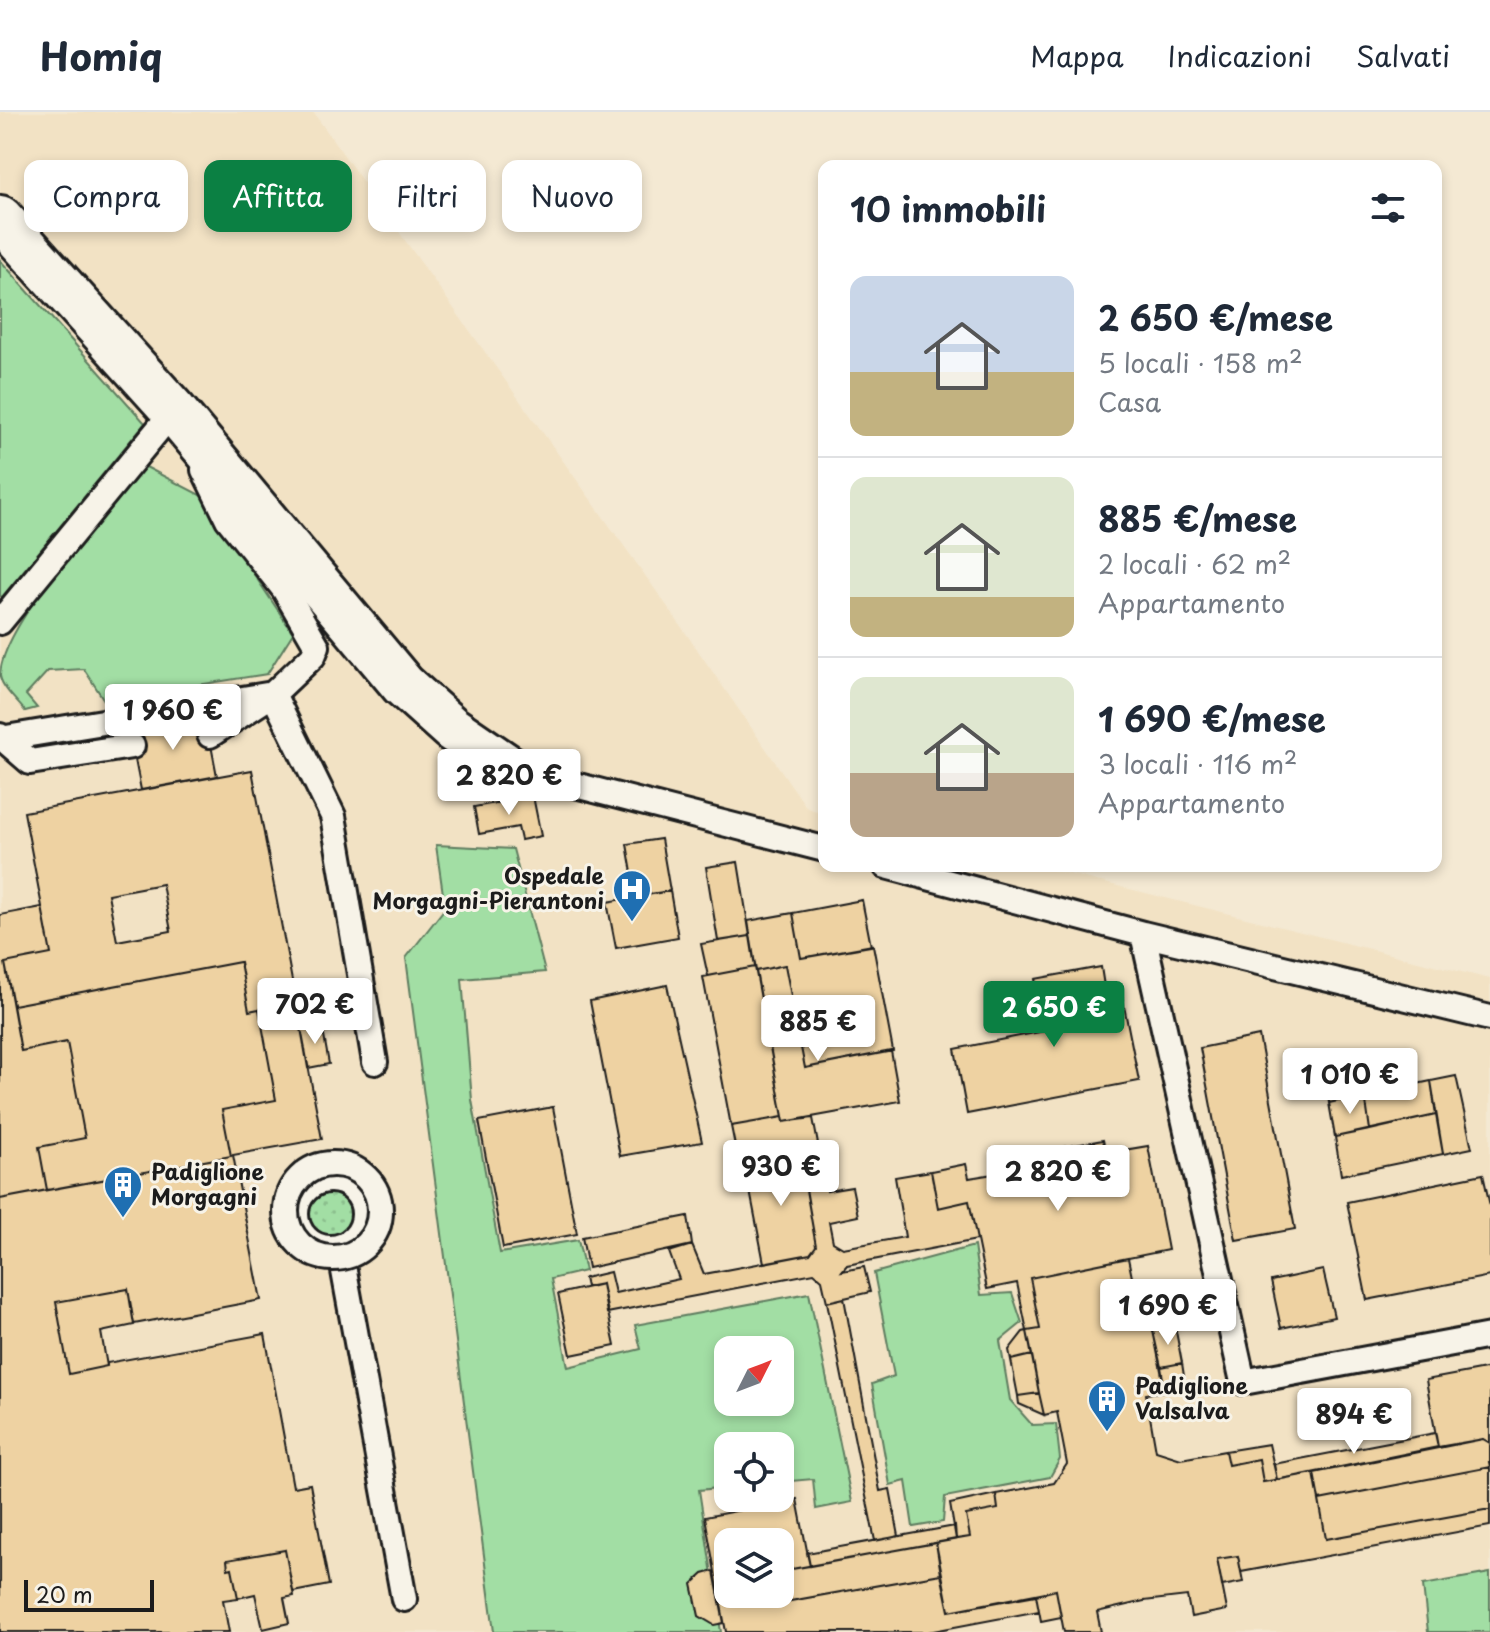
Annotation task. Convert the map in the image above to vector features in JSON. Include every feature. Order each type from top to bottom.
[{"type":"street","points":[[0,218],[175,412],[403,685],[452,729],[509,768]]},
{"type":"lane","points":[[0,622],[175,412],[228,519],[284,589],[317,646],[313,656],[273,694],[210,735]]},
{"type":"lane","points":[[0,738],[273,694]]},
{"type":"lane","points":[[273,694],[333,816],[375,1062]]},
{"type":"lane","points":[[0,738],[30,762],[132,746]]},
{"type":"lane","points":[[509,768],[818,847]]},
{"type":"lane","points":[[909,872],[1143,934],[1490,1018]]},
{"type":"lane","points":[[1143,934],[1243,1382],[1490,1336]]},
{"type":"lane","points":[[344,1271],[404,1599]]},
{"type":"shaded area","name":"Ospedale Morgagni-Pierantoni","points":[[0,112],[313,112],[347,160],[204,160],[204,232],[352,232],[352,166],[368,189],[368,232],[399,232],[667,606],[807,808],[818,811],[818,872],[1061,872],[1490,979],[1490,1632],[0,1632]]},
{"type":"green space","points":[[0,260],[145,423],[2,597],[0,596]]},
{"type":"green space","points":[[144,466],[202,496],[293,633],[267,674],[104,700],[84,669],[48,671],[26,695],[37,708],[25,711],[7,690],[0,676],[5,654],[18,627],[59,567]]},
{"type":"green space","points":[[436,845],[513,849],[545,972],[462,979],[472,1100],[500,1253],[578,1240],[585,1271],[551,1279],[568,1367],[641,1349],[635,1325],[809,1293],[852,1502],[816,1509],[813,1479],[794,1481],[794,1432],[714,1432],[714,1488],[699,1490],[714,1587],[714,1608],[717,1608],[721,1632],[494,1632],[406,958],[445,908]]},
{"type":"green space","points":[[331,1190],[348,1197],[355,1214],[348,1231],[331,1238],[314,1231],[307,1214],[314,1197]]},
{"type":"green space","points":[[974,1246],[981,1295],[1012,1293],[1022,1323],[1000,1341],[1010,1400],[1032,1425],[1056,1424],[1060,1459],[1050,1477],[945,1497],[943,1522],[913,1527],[906,1481],[890,1485],[872,1384],[894,1376],[874,1273]]},
{"type":"green space","points":[[1490,1573],[1490,1632],[1428,1632],[1423,1585]]},
{"type":"building","points":[[205,714],[217,776],[141,790],[129,729]]},
{"type":"building","name":"Padiglione Morgagni","points":[[252,770],[322,1139],[233,1155],[261,1300],[134,1324],[128,1289],[56,1302],[69,1374],[107,1366],[107,1363],[265,1334],[293,1487],[310,1484],[329,1585],[293,1592],[285,1550],[227,1560],[228,1569],[232,1568],[238,1598],[223,1600],[229,1632],[0,1632],[0,1199],[231,1156],[222,1110],[276,1100],[259,1009],[249,1011],[240,962],[13,1005],[5,963],[51,954],[24,812]],"holes":[[[162,884],[171,931],[117,941],[108,894]]]},
{"type":"building","points":[[533,796],[541,836],[521,840],[518,827],[479,834],[474,807]]},
{"type":"building","points":[[661,839],[670,891],[636,896],[627,844]]},
{"type":"building","points":[[738,862],[750,936],[718,941],[706,867]]},
{"type":"building","points":[[670,891],[678,937],[616,948],[607,902]]},
{"type":"building","points":[[862,900],[871,946],[801,958],[793,913]]},
{"type":"building","points":[[42,907],[51,954],[5,963],[21,1051],[67,1042],[85,1138],[39,1147],[47,1190],[0,1199],[0,915]]},
{"type":"building","points":[[793,913],[801,958],[873,945],[893,1051],[805,1068],[785,965],[756,971],[748,921]]},
{"type":"building","points":[[750,936],[755,967],[708,976],[701,944]]},
{"type":"building","points":[[240,962],[249,1011],[259,1009],[276,1100],[222,1110],[231,1156],[47,1190],[39,1147],[85,1138],[67,1042],[21,1051],[13,1005]]},
{"type":"building","points":[[785,965],[805,1068],[891,1051],[900,1101],[784,1122],[756,971]]},
{"type":"building","points":[[755,967],[783,1117],[731,1126],[703,977]]},
{"type":"building","points":[[1101,967],[1106,999],[1122,996],[1139,1081],[967,1114],[955,1049],[1045,1031],[1035,979]]},
{"type":"building","points":[[667,985],[702,1142],[620,1156],[590,1001]]},
{"type":"building","points":[[322,1025],[329,1064],[308,1068],[301,1028]]},
{"type":"building","points":[[1259,1036],[1295,1229],[1236,1240],[1200,1048]]},
{"type":"building","points":[[1394,1065],[1399,1087],[1329,1103],[1326,1079]]},
{"type":"building","points":[[1456,1076],[1472,1148],[1443,1154],[1431,1081]]},
{"type":"building","points":[[1431,1081],[1436,1115],[1370,1130],[1365,1095]]},
{"type":"building","points":[[1365,1095],[1370,1130],[1335,1137],[1329,1103]]},
{"type":"building","points":[[553,1107],[577,1234],[503,1248],[479,1121]]},
{"type":"building","points":[[1436,1115],[1443,1154],[1341,1175],[1335,1137]]},
{"type":"building","points":[[783,1117],[784,1122],[813,1118],[827,1191],[852,1187],[858,1216],[829,1222],[833,1242],[843,1248],[905,1237],[895,1177],[931,1171],[938,1208],[969,1201],[977,1240],[847,1265],[842,1271],[864,1267],[870,1292],[827,1302],[822,1280],[814,1273],[607,1313],[602,1284],[586,1287],[584,1278],[610,1272],[615,1293],[679,1279],[669,1252],[692,1245],[704,1274],[810,1254],[816,1246],[798,1145],[737,1156],[731,1126]]},
{"type":"building","points":[[1103,1140],[1106,1153],[1148,1146],[1168,1250],[1030,1278],[1040,1329],[1027,1331],[1017,1283],[987,1289],[969,1201],[938,1208],[931,1171],[966,1164],[969,1178],[1011,1171],[1009,1157]]},
{"type":"building","points":[[800,1155],[816,1246],[810,1254],[764,1263],[745,1165]]},
{"type":"building","points":[[1483,1174],[1490,1206],[1490,1276],[1367,1300],[1347,1202]]},
{"type":"building","points":[[688,1216],[692,1245],[588,1268],[582,1237]]},
{"type":"building","name":"Padiglione Valsalva","points":[[1128,1258],[1139,1311],[1149,1310],[1165,1391],[1146,1394],[1156,1451],[1181,1459],[1225,1451],[1228,1465],[1259,1459],[1263,1482],[1314,1473],[1326,1539],[1490,1509],[1490,1526],[1241,1572],[1238,1556],[1217,1559],[1227,1610],[1191,1617],[1187,1596],[1144,1601],[1097,1612],[1101,1632],[1064,1632],[1056,1590],[949,1611],[936,1543],[970,1537],[966,1515],[998,1509],[996,1494],[1054,1483],[1067,1464],[1057,1412],[1044,1415],[1039,1393],[1027,1331],[1040,1329],[1030,1278]]},
{"type":"building","points":[[1323,1270],[1334,1317],[1281,1328],[1271,1281]]},
{"type":"building","points":[[602,1284],[615,1346],[571,1355],[558,1294]]},
{"type":"building","points":[[128,1289],[134,1325],[101,1332],[107,1366],[69,1374],[56,1302]]},
{"type":"building","points":[[844,1298],[880,1491],[890,1489],[899,1536],[875,1541],[827,1302]]},
{"type":"building","points":[[1149,1310],[1172,1317],[1175,1326],[1153,1331]]},
{"type":"building","points":[[1175,1326],[1182,1363],[1161,1367],[1153,1331]]},
{"type":"building","points":[[1027,1331],[1032,1355],[1011,1360],[1009,1350]]},
{"type":"building","points":[[1032,1355],[1039,1393],[1018,1396],[1011,1360]]},
{"type":"building","points":[[1182,1363],[1184,1376],[1181,1383],[1165,1391],[1161,1367]]},
{"type":"building","points":[[1490,1368],[1490,1443],[1483,1439],[1438,1447],[1426,1380]]},
{"type":"building","points":[[1039,1393],[1044,1415],[1019,1404],[1018,1396]]},
{"type":"building","points":[[1435,1433],[1438,1447],[1277,1480],[1274,1464]]},
{"type":"building","points":[[1483,1439],[1490,1443],[1490,1467],[1319,1500],[1314,1473]]},
{"type":"building","points":[[1269,1444],[1277,1480],[1263,1482],[1259,1459],[1228,1465],[1225,1451]]},
{"type":"building","points":[[1490,1467],[1490,1509],[1326,1539],[1319,1500]]},
{"type":"building","points":[[996,1494],[998,1509],[966,1515],[970,1537],[956,1539],[950,1504]]},
{"type":"building","points":[[797,1499],[810,1566],[794,1569],[794,1528],[714,1528],[714,1566],[705,1517],[731,1512],[794,1512],[794,1500]]},
{"type":"building","points":[[955,1526],[956,1539],[810,1566],[807,1553]]},
{"type":"building","points":[[936,1543],[941,1574],[794,1600],[794,1568]]},
{"type":"building","points":[[285,1550],[294,1596],[284,1598],[289,1623],[263,1629],[255,1594],[238,1598],[232,1568],[228,1569],[227,1560]]},
{"type":"building","points":[[1238,1556],[1243,1582],[1222,1586],[1217,1559]]},
{"type":"building","points":[[714,1571],[714,1608],[721,1608],[724,1623],[714,1625],[699,1616],[692,1584],[703,1574]]},
{"type":"building","points":[[941,1574],[949,1611],[1036,1595],[1039,1611],[928,1632],[726,1632],[722,1608],[794,1608],[794,1600]]},
{"type":"building","points":[[1056,1590],[1061,1617],[1041,1621],[1036,1595]]},
{"type":"place","name":"Ospedale Morgagni-Pierantoni","points":[[632,923]]},
{"type":"place","name":"Padiglione Morgagni","points":[[123,1219]]},
{"type":"place","name":"Padiglione Valsalva","points":[[1107,1433]]}]
